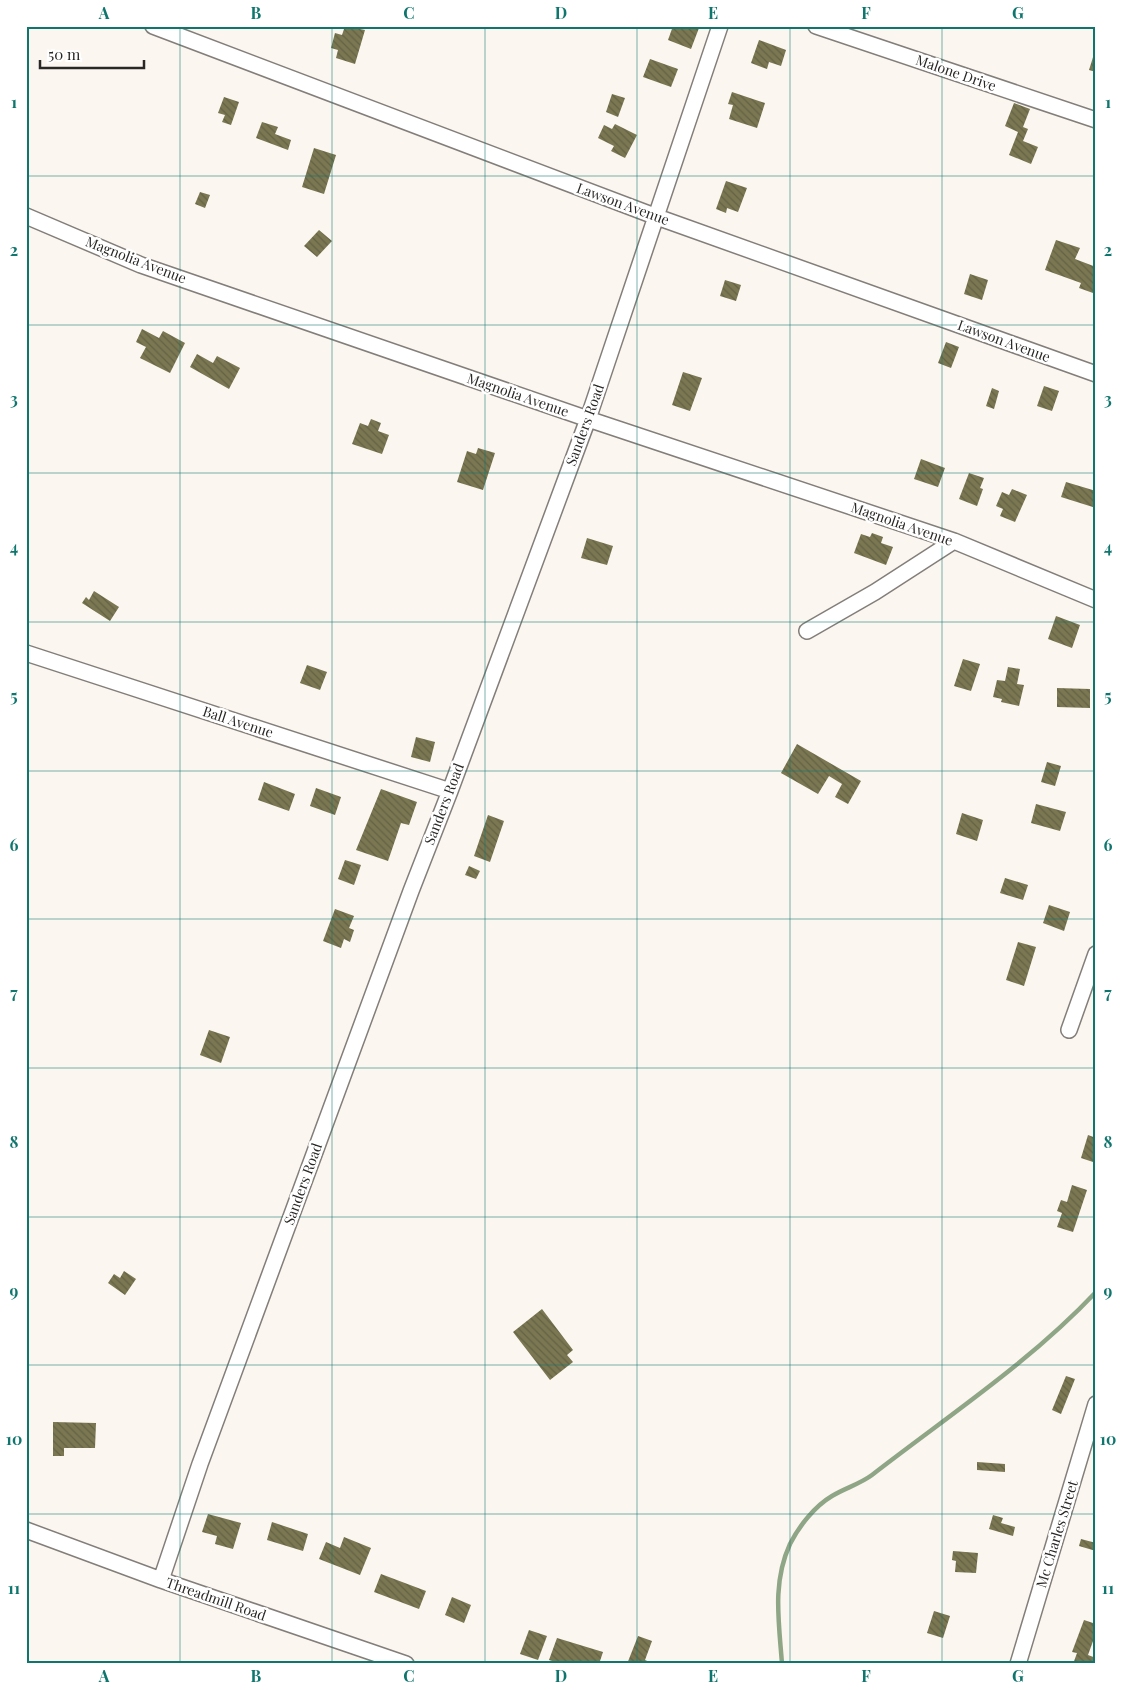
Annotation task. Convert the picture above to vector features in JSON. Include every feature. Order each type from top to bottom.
[{"type":"street","name":"Lawson Avenue","points":[[153,26],[657,217],[1096,374]]},
{"type":"street","name":"Sanders Road","points":[[161,1580],[203,1456],[410,891],[450,791],[588,419],[720,26]]},
{"type":"street","name":"Malone Drive","points":[[816,26],[1096,120]]},
{"type":"street","name":"Magnolia Avenue","points":[[26,216],[141,265],[588,419],[954,541],[1096,600]]},
{"type":"street","points":[[807,631],[875,592],[954,541]]},
{"type":"street","name":"Ball Avenue","points":[[26,653],[450,791]]},
{"type":"street","points":[[1069,1030],[1096,954]]},
{"type":"street","name":"Mc Charles Street","points":[[1018,1664],[1096,1404]]},
{"type":"street","name":"Threadmill Road","points":[[26,1530],[161,1580],[406,1664]]},
{"type":"building","points":[[345,26],[365,30],[355,64],[336,58],[338,50],[331,48],[335,33],[342,35]]},
{"type":"building","points":[[673,26],[699,28],[691,49],[668,40]]},
{"type":"building","points":[[759,40],[786,50],[781,66],[769,62],[767,69],[751,63]]},
{"type":"building","points":[[1094,54],[1096,55],[1096,72],[1089,70]]},
{"type":"building","points":[[650,59],[678,69],[671,87],[643,77]]},
{"type":"building","points":[[732,92],[765,103],[757,128],[729,119],[733,105],[728,104]]},
{"type":"building","points":[[612,94],[625,98],[618,117],[606,112]]},
{"type":"building","points":[[224,97],[239,102],[231,125],[222,122],[225,115],[218,113]]},
{"type":"building","points":[[1014,103],[1030,109],[1023,127],[1028,129],[1023,141],[1038,147],[1031,164],[1009,155],[1018,132],[1005,126]]},
{"type":"building","points":[[262,122],[278,127],[275,134],[291,140],[288,150],[256,138]]},
{"type":"building","points":[[615,124],[637,135],[625,158],[611,151],[614,146],[598,138],[604,125],[612,129]]},
{"type":"building","points":[[314,148],[336,155],[324,194],[302,187]]},
{"type":"building","points":[[726,181],[747,188],[738,212],[727,208],[726,213],[716,209]]},
{"type":"building","points":[[200,192],[210,195],[205,208],[195,204]]},
{"type":"building","points":[[319,230],[332,241],[317,257],[304,246]]},
{"type":"building","points":[[1056,240],[1080,248],[1075,259],[1096,267],[1096,289],[1093,293],[1079,288],[1081,283],[1045,270]]},
{"type":"building","points":[[970,274],[988,280],[982,300],[964,294]]},
{"type":"building","points":[[725,280],[741,285],[736,301],[720,296]]},
{"type":"building","points":[[142,329],[159,338],[163,331],[185,343],[170,373],[140,358],[146,347],[136,342]]},
{"type":"building","points":[[946,342],[959,347],[951,368],[938,363]]},
{"type":"building","points":[[197,354],[213,363],[217,356],[240,368],[229,389],[190,367]]},
{"type":"building","points":[[683,372],[702,378],[690,411],[672,405]]},
{"type":"building","points":[[1044,386],[1059,391],[1052,411],[1037,406]]},
{"type":"building","points":[[992,388],[999,391],[994,409],[986,406]]},
{"type":"building","points":[[371,419],[381,423],[378,431],[389,435],[382,454],[352,444],[360,423],[368,426]]},
{"type":"building","points":[[478,448],[495,453],[483,490],[457,482],[467,451],[476,454]]},
{"type":"building","points":[[921,459],[945,468],[938,487],[914,479]]},
{"type":"building","points":[[969,473],[984,478],[980,488],[983,489],[977,506],[959,499]]},
{"type":"building","points":[[1066,482],[1096,491],[1096,508],[1061,497]]},
{"type":"building","points":[[1012,489],[1027,495],[1015,522],[1000,516],[1003,509],[996,506],[1002,492],[1009,495]]},
{"type":"building","points":[[872,533],[883,537],[881,543],[893,547],[886,565],[854,553],[861,534],[870,537]]},
{"type":"building","points":[[587,538],[613,546],[607,565],[581,558]]},
{"type":"building","points":[[94,591],[119,607],[110,621],[82,603],[86,597],[89,600]]},
{"type":"building","points":[[1056,616],[1080,625],[1072,648],[1048,639]]},
{"type":"building","points":[[963,659],[980,664],[971,691],[954,686]]},
{"type":"building","points":[[307,665],[327,672],[320,690],[300,683]]},
{"type":"building","points":[[1008,667],[1020,669],[1017,684],[1024,685],[1019,706],[1001,702],[1002,699],[993,697],[997,680],[1005,681]]},
{"type":"building","points":[[1057,688],[1090,689],[1090,708],[1057,707]]},
{"type":"building","points":[[416,737],[435,742],[430,762],[411,757]]},
{"type":"building","points":[[797,744],[861,781],[848,804],[835,797],[842,784],[829,776],[818,794],[781,773]]},
{"type":"building","points":[[1047,762],[1061,766],[1055,786],[1041,782]]},
{"type":"building","points":[[264,782],[295,794],[289,811],[258,800]]},
{"type":"building","points":[[316,788],[341,797],[335,815],[310,806]]},
{"type":"building","points":[[381,789],[417,802],[409,825],[401,823],[388,861],[356,850]]},
{"type":"building","points":[[1036,804],[1066,812],[1060,831],[1031,823]]},
{"type":"building","points":[[962,813],[983,820],[977,841],[956,834]]},
{"type":"building","points":[[488,815],[504,821],[490,862],[474,856]]},
{"type":"building","points":[[345,860],[361,865],[354,885],[338,879]]},
{"type":"building","points":[[469,866],[480,871],[476,879],[465,875]]},
{"type":"building","points":[[1005,878],[1028,885],[1023,900],[1000,893]]},
{"type":"building","points":[[1049,905],[1070,912],[1064,931],[1043,923]]},
{"type":"building","points":[[335,909],[354,916],[349,928],[354,930],[350,942],[344,939],[341,948],[323,941]]},
{"type":"building","points":[[1018,942],[1036,947],[1024,986],[1006,980]]},
{"type":"building","points":[[209,1030],[230,1037],[221,1063],[200,1055]]},
{"type":"building","points":[[1088,1135],[1096,1138],[1096,1163],[1081,1158]]},
{"type":"building","points":[[1072,1185],[1087,1190],[1073,1232],[1057,1227],[1062,1213],[1057,1211],[1061,1200],[1067,1202]]},
{"type":"building","points":[[124,1271],[136,1279],[125,1295],[108,1283],[114,1274],[120,1278]]},
{"type":"building","points":[[542,1309],[573,1350],[567,1355],[573,1362],[550,1380],[513,1332]]},
{"type":"building","points":[[1066,1376],[1075,1379],[1061,1414],[1052,1410]]},
{"type":"building","points":[[53,1422],[96,1423],[95,1448],[64,1448],[64,1456],[53,1456]]},
{"type":"building","points":[[977,1462],[1005,1464],[1005,1472],[977,1470]]},
{"type":"building","points":[[208,1514],[241,1523],[233,1549],[215,1544],[217,1536],[202,1532]]},
{"type":"building","points":[[993,1515],[1003,1518],[1001,1523],[1015,1527],[1013,1536],[989,1529]]},
{"type":"building","points":[[272,1522],[308,1534],[303,1551],[267,1540]]},
{"type":"building","points":[[344,1537],[371,1548],[360,1575],[319,1559],[326,1542],[340,1548]]},
{"type":"building","points":[[1081,1539],[1096,1543],[1096,1551],[1079,1546]]},
{"type":"building","points":[[953,1551],[978,1553],[976,1573],[955,1572],[956,1561],[952,1560]]},
{"type":"building","points":[[381,1574],[426,1591],[419,1609],[374,1592]]},
{"type":"building","points":[[452,1597],[471,1605],[464,1623],[445,1615]]},
{"type":"building","points":[[934,1611],[950,1616],[943,1638],[927,1633]]},
{"type":"building","points":[[1084,1620],[1096,1624],[1096,1633],[1088,1655],[1096,1658],[1096,1664],[1073,1664],[1077,1653],[1072,1652]]},
{"type":"building","points":[[529,1630],[547,1636],[538,1660],[520,1654]]},
{"type":"building","points":[[638,1636],[652,1641],[645,1660],[654,1664],[627,1664]]},
{"type":"building","points":[[557,1638],[603,1652],[599,1664],[562,1664],[549,1660]]},
{"type":"waterway","points":[[782,1664],[778,1618],[781,1573],[790,1544],[808,1517],[826,1500],[872,1475],[988,1388],[1044,1342],[1096,1292]]}]
